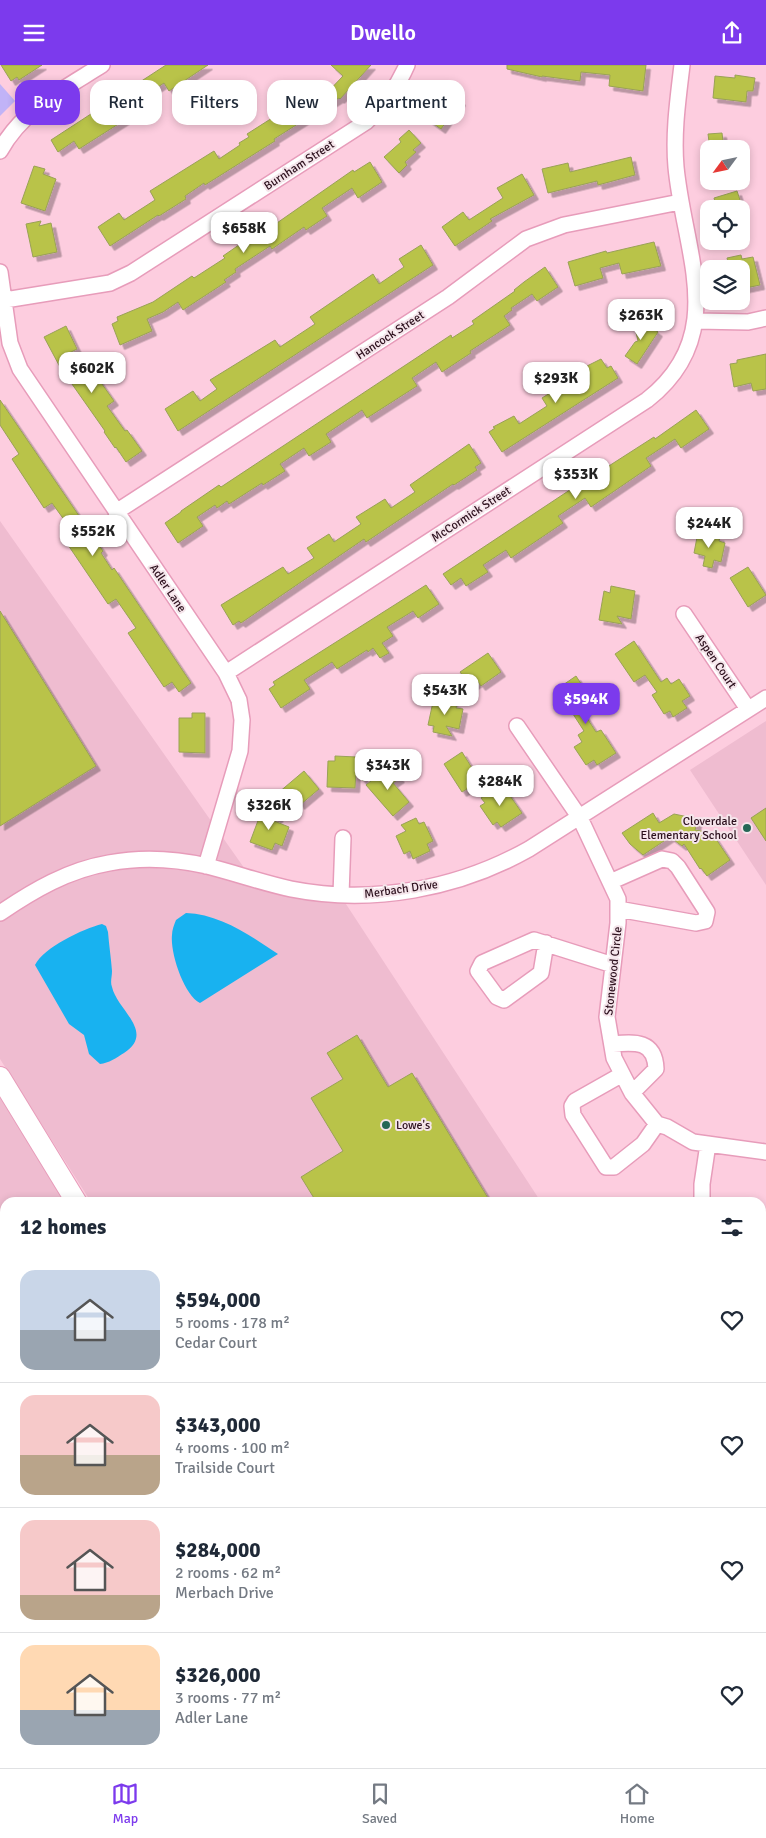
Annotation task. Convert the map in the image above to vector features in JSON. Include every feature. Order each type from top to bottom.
[{"type":"main road","points":[[0,1077],[73,1197]]},
{"type":"street","points":[[0,151],[15,128],[29,114],[102,65]]},
{"type":"street","name":"Burnham Street","points":[[5,300],[110,283],[131,273],[366,122],[381,109],[392,94],[406,65]]},
{"type":"street","name":"McCormick Street","points":[[226,673],[647,400],[672,376],[682,362],[696,321],[695,273],[680,202],[675,145],[682,65]]},
{"type":"street","name":"Hancock Street","points":[[116,512],[448,297],[526,239],[564,225],[680,202]]},
{"type":"street","name":"Adler Lane","points":[[0,272],[10,343],[20,369],[226,673],[239,700],[242,720],[240,751],[206,866]]},
{"type":"street","points":[[696,321],[748,322],[766,318]]},
{"type":"street","name":"Aspen Court","points":[[684,614],[748,709]]},
{"type":"street","name":"Merbach Drive","points":[[0,913],[38,888],[81,869],[109,863],[138,860],[166,860],[206,866],[292,889],[341,895],[412,891],[449,882],[476,874],[518,856],[766,698]]},
{"type":"street","name":"Stonewood Circle","points":[[517,726],[580,818],[618,899],[618,923],[607,1017],[614,1058],[621,1075],[632,1093],[658,1124],[693,1142],[766,1152]]},
{"type":"street","points":[[341,895],[343,838]]},
{"type":"street","points":[[610,882],[662,859],[672,861],[678,867],[707,912],[705,921],[696,923],[618,909]]},
{"type":"street","points":[[546,943],[541,973],[504,1000],[497,997],[478,971],[482,963],[534,941],[546,943],[613,965]]},
{"type":"street","points":[[612,1043],[642,1043],[651,1051],[656,1060],[656,1069],[632,1093]]},
{"type":"street","points":[[621,1075],[575,1101],[572,1106],[573,1115],[606,1167],[614,1167],[643,1144],[658,1124]]},
{"type":"street","points":[[702,1197],[708,1144]]},
{"type":"shaded area","points":[[0,84],[15,101],[0,116]]},
{"type":"shaded area","points":[[0,521],[247,872],[84,862],[37,881],[0,905]]},
{"type":"shaded area","name":"Cloverdale Elementary School","points":[[766,721],[766,885],[690,770]]},
{"type":"shaded area","points":[[132,866],[204,872],[344,901],[538,1197],[88,1197],[0,1059],[0,919],[48,891],[85,875]]},
{"type":"shaded area","points":[[0,1087],[69,1197],[0,1197]]},
{"type":"water","points":[[186,913],[211,917],[235,927],[278,954],[200,1003],[194,999],[184,983],[173,952],[172,931],[176,920]]},
{"type":"water","points":[[102,924],[106,926],[108,932],[112,971],[111,985],[115,996],[136,1029],[136,1037],[133,1045],[124,1053],[100,1064],[89,1054],[84,1035],[69,1024],[35,965],[55,945],[75,934]]},
{"type":"building","points":[[1,65],[42,65],[19,80],[17,77],[11,81]]},
{"type":"building","points":[[166,65],[208,65],[186,80],[172,80],[172,89],[169,91],[164,83],[162,84],[162,80],[143,80]]},
{"type":"building","points":[[331,65],[371,65],[357,80],[347,80],[347,91],[340,99],[337,99],[337,82],[343,76]]},
{"type":"building","points":[[507,65],[646,65],[643,91],[609,86],[610,75],[581,72],[580,81],[542,77],[507,69]]},
{"type":"building","points":[[735,75],[755,78],[753,91],[747,91],[746,102],[713,98],[715,76],[735,78]]},
{"type":"building","points":[[90,115],[90,125],[117,125],[79,149],[74,141],[58,152],[51,140],[74,125],[80,125],[80,121]]},
{"type":"building","points":[[267,121],[267,125],[296,125],[274,139],[275,141],[205,185],[204,183],[185,196],[186,199],[110,246],[98,227],[119,213],[124,220],[155,200],[150,191],[214,151],[219,159],[249,137],[247,134]]},
{"type":"building","points":[[435,125],[444,125],[441,129]]},
{"type":"building","points":[[409,130],[421,143],[413,150],[416,152],[405,162],[407,165],[399,173],[384,157],[401,142],[399,139]]},
{"type":"building","points":[[722,133],[723,140],[709,140],[708,134]]},
{"type":"building","points":[[631,157],[635,175],[598,185],[597,181],[548,193],[542,169],[568,163],[570,172]]},
{"type":"building","points":[[370,162],[382,182],[358,198],[352,188],[322,208],[327,216],[306,230],[304,227],[272,249],[270,246],[235,269],[236,272],[224,280],[226,282],[183,310],[178,302],[163,312],[147,319],[152,331],[120,345],[112,324],[118,321],[117,317],[153,302],[192,276],[194,278],[225,258],[223,256],[262,229],[264,232],[353,170],[354,172]]},
{"type":"building","points":[[34,166],[45,169],[43,174],[56,179],[45,211],[21,203]]},
{"type":"building","points":[[522,174],[534,195],[490,219],[492,221],[455,246],[442,227],[463,212],[469,220],[503,198],[497,188]]},
{"type":"building","points":[[737,191],[740,200],[715,200],[714,198]]},
{"type":"building","points":[[41,221],[39,226],[51,223],[57,252],[33,257],[26,224]]},
{"type":"building","points":[[654,242],[661,266],[622,274],[619,263],[600,268],[603,278],[575,286],[568,262],[606,251],[607,253]]},
{"type":"building","points":[[421,245],[433,265],[178,431],[165,409],[193,391],[200,401],[217,389],[210,380],[275,340],[280,347],[315,324],[310,317],[373,274],[379,284],[404,267],[399,259]]},
{"type":"building","points":[[741,255],[742,259],[753,257],[760,285],[750,287],[750,260],[728,260],[727,258]]},
{"type":"building","points":[[545,267],[558,287],[537,301],[532,294],[511,308],[512,310],[504,316],[510,325],[442,372],[436,362],[412,378],[417,386],[367,418],[362,410],[326,434],[331,442],[309,456],[304,448],[280,464],[285,471],[263,485],[262,483],[229,504],[227,501],[217,508],[215,505],[197,517],[203,526],[178,543],[165,523],[219,485],[221,487],[451,335],[452,338],[474,324],[472,321]]},
{"type":"building","points":[[638,318],[658,332],[637,364],[625,356],[635,342],[638,341],[634,324]]},
{"type":"building","points":[[66,326],[77,349],[69,353],[81,377],[83,375],[88,383],[97,377],[114,401],[107,406],[142,451],[126,462],[60,367],[44,337]]},
{"type":"building","points":[[766,354],[766,389],[753,391],[751,383],[734,387],[730,364],[737,363],[737,360]]},
{"type":"building","points":[[601,359],[607,368],[611,366],[618,378],[502,452],[489,432],[495,428],[493,427],[514,416],[519,424],[547,406],[542,398],[577,376],[582,371],[581,369]]},
{"type":"building","points":[[0,400],[103,551],[101,553],[112,570],[114,568],[191,683],[179,692],[172,682],[164,687],[128,633],[136,628],[116,599],[108,604],[66,542],[75,535],[52,503],[44,508],[12,459],[19,454],[0,425]]},
{"type":"building","points":[[696,410],[709,429],[681,448],[675,439],[646,458],[651,466],[591,507],[585,498],[558,516],[563,523],[511,558],[506,550],[483,565],[488,572],[466,586],[461,578],[451,585],[443,574],[600,470],[654,437],[655,439]]},
{"type":"building","points":[[469,444],[481,463],[475,467],[477,470],[366,542],[364,539],[241,623],[239,621],[233,625],[221,605],[283,567],[288,574],[314,558],[307,548],[329,534],[334,542],[361,524],[356,517],[385,499],[391,508],[415,492],[410,485]]},
{"type":"building","points":[[698,532],[720,537],[719,541],[725,543],[721,562],[714,560],[712,568],[703,566],[705,556],[694,553]]},
{"type":"building","points":[[748,567],[766,595],[748,607],[730,578]]},
{"type":"building","points":[[426,585],[439,604],[418,618],[413,611],[387,627],[393,636],[382,643],[389,653],[380,658],[373,648],[337,669],[332,662],[304,680],[310,689],[281,708],[269,689],[275,685],[273,682]]},
{"type":"building","points":[[611,586],[635,591],[631,619],[617,616],[622,624],[599,620],[604,591],[610,593]]},
{"type":"building","points":[[0,611],[96,766],[0,826]]},
{"type":"building","points":[[634,641],[661,682],[667,678],[671,684],[679,679],[690,696],[682,701],[687,708],[673,717],[670,711],[664,714],[652,695],[657,692],[645,675],[634,682],[615,654]]},
{"type":"building","points":[[488,653],[501,672],[481,686],[478,682],[471,687],[460,672]]},
{"type":"building","points":[[576,676],[595,705],[583,712],[596,732],[601,730],[616,753],[597,765],[594,760],[586,765],[574,747],[582,742],[578,735],[584,731],[562,697],[565,694],[560,687]]},
{"type":"building","points":[[440,697],[453,700],[453,703],[457,704],[456,708],[463,709],[459,729],[446,726],[452,736],[433,732],[434,726],[428,725],[433,702],[439,704]]},
{"type":"building","points":[[192,713],[205,713],[205,753],[179,752],[179,718],[192,718]]},
{"type":"building","points":[[462,752],[480,781],[462,792],[444,764]]},
{"type":"building","points":[[335,756],[357,757],[357,763],[364,763],[363,781],[356,772],[355,788],[327,787],[328,761],[335,761]]},
{"type":"building","points":[[389,766],[400,778],[393,783],[409,802],[393,816],[366,785]]},
{"type":"building","points":[[304,771],[319,789],[300,805],[298,801],[290,808],[278,793]]},
{"type":"building","points":[[498,786],[502,793],[506,790],[522,813],[501,827],[497,822],[493,825],[480,806],[485,803],[481,798]]},
{"type":"building","name":"Cloverdale Elementary School","points":[[766,808],[766,841],[751,818]]},
{"type":"building","points":[[262,810],[279,817],[274,821],[289,827],[282,846],[275,843],[272,850],[250,842]]},
{"type":"building","points":[[653,813],[659,823],[674,814],[698,819],[695,830],[712,833],[730,860],[707,876],[700,869],[684,844],[682,846],[670,837],[643,855],[630,844],[622,833]]},
{"type":"building","points":[[416,818],[419,824],[424,822],[433,841],[427,844],[430,851],[413,859],[410,851],[404,854],[396,836],[406,831],[401,825]]},
{"type":"building","name":"Lowe's","points":[[357,1035],[388,1087],[412,1073],[487,1197],[313,1197],[301,1177],[343,1151],[311,1098],[343,1079],[327,1053]]},
{"type":"place","name":"Cloverdale Elementary School","points":[[747,828]]},
{"type":"place","name":"Lowe's","points":[[386,1125]]}]
